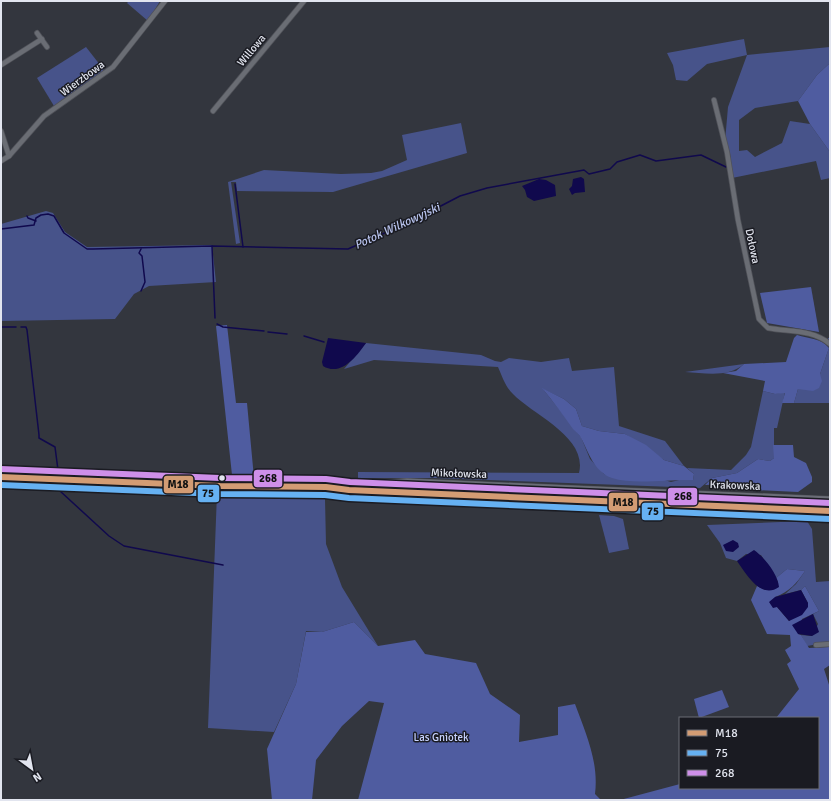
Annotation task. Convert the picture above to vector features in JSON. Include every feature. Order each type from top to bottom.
[{"type":"main road","name":"Mikołowska","points":[[1,477],[220,486],[326,487],[407,482],[591,490]]},
{"type":"main road","name":"Mikołowska","points":[[326,487],[357,490],[594,501]]},
{"type":"main road","name":"Krakowska","points":[[591,490],[830,500]]},
{"type":"main road","name":"Krakowska","points":[[594,501],[830,511]]},
{"type":"street","name":"Wierzbowa","points":[[1,161],[9,156],[44,116],[113,67],[165,1]]},
{"type":"street","name":"Willowa","points":[[213,111],[304,1]]},
{"type":"street","points":[[37,33],[47,48]]},
{"type":"street","points":[[1,65],[42,39]]},
{"type":"street","name":"Dołowa","points":[[714,100],[727,152],[738,220],[759,319],[768,328],[808,332],[830,344]]},
{"type":"street","points":[[1,131],[9,156]]},
{"type":"street","points":[[816,645],[830,644]]},
{"type":"shaded area","points":[[129,1],[160,1],[148,21],[127,3]]},
{"type":"shaded area","points":[[744,39],[747,55],[707,64],[687,81],[676,80],[673,65],[667,53]]},
{"type":"shaded area","points":[[86,47],[104,70],[98,76],[54,106],[37,78]]},
{"type":"shaded area","points":[[830,47],[830,63],[817,75],[798,101],[755,108],[739,120],[739,151],[747,150],[755,157],[782,143],[790,121],[810,124],[830,152],[830,178],[821,180],[816,161],[732,178],[730,153],[724,153],[728,107],[747,55]]},
{"type":"shaded area","points":[[461,123],[467,153],[333,192],[237,191],[236,182],[231,182],[240,243],[236,244],[228,182],[264,170],[341,174],[382,171],[407,160],[402,135]]},
{"type":"shaded area","points":[[581,177],[584,179],[585,192],[575,193],[572,195],[569,189],[572,186],[573,179]]},
{"type":"shaded area","points":[[539,179],[546,180],[555,185],[556,196],[534,201],[527,197],[522,186]]},
{"type":"shaded area","points":[[46,211],[53,213],[65,232],[87,247],[212,245],[216,282],[149,286],[134,294],[115,319],[1,321],[1,224]]},
{"type":"shaded area","points":[[328,338],[366,343],[348,364],[336,369],[330,369],[323,366],[322,362]]},
{"type":"shaded area","points":[[828,338],[830,338],[830,403],[794,403],[798,389],[801,389],[820,378],[829,348]]},
{"type":"shaded area","points":[[366,343],[481,355],[501,362],[509,358],[541,362],[569,358],[572,371],[614,367],[619,426],[665,441],[684,466],[664,460],[625,434],[599,431],[582,426],[576,409],[564,399],[543,389],[581,437],[590,459],[604,474],[627,480],[661,479],[671,482],[679,480],[693,480],[694,474],[687,468],[731,470],[746,455],[751,447],[763,391],[775,394],[785,392],[777,428],[774,428],[774,458],[770,461],[758,459],[737,473],[712,478],[700,488],[435,478],[358,478],[358,472],[579,473],[580,460],[575,448],[557,428],[522,402],[508,389],[498,367],[374,360],[344,369]]},
{"type":"shaded area","points":[[744,364],[724,373],[708,374],[685,372]]},
{"type":"shaded area","points":[[424,487],[830,503],[830,507],[424,490]]},
{"type":"shaded area","points":[[217,493],[325,499],[326,544],[342,587],[378,646],[354,622],[322,632],[306,631],[296,684],[274,732],[208,728]]},
{"type":"shaded area","points":[[599,515],[614,516],[623,519],[629,549],[609,553]]},
{"type":"shaded area","points":[[807,521],[812,529],[816,582],[830,581],[830,642],[807,646],[801,635],[812,636],[818,624],[813,614],[819,611],[805,586],[801,590],[785,594],[796,584],[805,571],[787,569],[776,578],[761,555],[746,554],[737,561],[726,558],[720,543],[707,525]]},
{"type":"shaded area","points":[[733,540],[738,543],[739,547],[733,552],[726,551],[723,545]]},
{"type":"shaded area","points":[[754,550],[770,566],[779,587],[772,590],[760,588],[749,578],[737,561]]},
{"type":"shaded area","points":[[801,590],[808,603],[808,607],[802,615],[789,621],[777,607],[773,608],[769,602],[775,597]]},
{"type":"shaded area","points":[[813,614],[819,632],[812,636],[798,634],[792,625]]},
{"type":"green space","points":[[830,63],[830,152],[810,124],[798,101],[817,75]]},
{"type":"green space","points":[[811,287],[819,332],[767,323],[760,293]]},
{"type":"green space","points":[[227,325],[236,403],[247,403],[254,478],[232,475],[216,326]]},
{"type":"green space","points":[[797,335],[822,342],[829,348],[820,374],[822,381],[819,388],[813,391],[798,389],[794,403],[782,403],[785,393],[775,394],[763,391],[765,381],[723,373],[736,371],[744,364],[786,362],[794,338]]},
{"type":"green space","points":[[542,388],[564,399],[576,409],[582,426],[599,431],[625,434],[646,445],[664,460],[684,466],[694,474],[693,480],[631,481],[612,478],[606,475],[596,467],[580,436]]},
{"type":"green space","points":[[773,445],[793,445],[794,457],[806,463],[812,477],[812,482],[798,492],[755,490],[727,484],[705,485],[712,478],[737,473],[758,459],[770,461],[774,458]]},
{"type":"green space","points":[[787,569],[805,571],[792,587],[775,597],[777,607],[789,621],[808,603],[801,590],[805,586],[819,611],[802,619],[798,634],[801,635],[809,648],[829,647],[830,665],[824,669],[830,688],[830,800],[620,800],[679,784],[679,789],[819,789],[819,717],[777,717],[799,689],[787,664],[791,661],[785,650],[791,646],[790,635],[767,634],[751,600],[757,586],[765,590],[778,582],[776,578]]},
{"type":"green space","name":"Las Gniotek","points":[[354,622],[378,646],[415,640],[425,654],[476,663],[490,694],[520,715],[519,742],[558,735],[558,707],[575,704],[591,748],[596,782],[595,794],[601,800],[358,800],[384,703],[369,701],[342,726],[316,760],[312,800],[272,800],[267,749],[296,684],[306,632],[322,632]]},
{"type":"green space","points":[[722,690],[729,707],[699,717],[694,699]]},
{"type":"waterway","name":"Potok Wilkowyjski","points":[[1,229],[34,225],[36,218],[41,215],[48,214],[54,216],[64,233],[87,249],[212,246],[348,249],[410,222],[460,196],[487,188],[584,170],[589,174],[610,169],[617,162],[640,155],[656,161],[701,155],[726,167]]},
{"type":"waterway","points":[[235,184],[243,247]]},
{"type":"waterway","points":[[27,216],[28,218],[36,221]]},
{"type":"waterway","points":[[212,246],[215,318]]},
{"type":"waterway","points":[[141,249],[139,253],[142,256],[145,282],[141,291]]},
{"type":"waterway","points":[[217,324],[223,327],[264,331]]},
{"type":"waterway","points":[[1,327],[16,327]]},
{"type":"waterway","points":[[21,327],[26,327],[27,330],[39,438],[55,447],[58,470]]},
{"type":"waterway","points":[[268,332],[287,334]]},
{"type":"waterway","points":[[304,336],[324,342]]},
{"type":"waterway","points":[[60,491],[109,536],[124,546],[223,565]]},
{"type":"transit line","name":"268","points":[[1,469],[220,478],[326,479],[350,482],[830,503]]},
{"type":"transit line","name":"M18","points":[[1,477],[220,486],[326,487],[349,490],[830,511]]},
{"type":"transit line","name":"75","points":[[1,485],[220,494],[325,495],[349,498],[830,519]]}]
